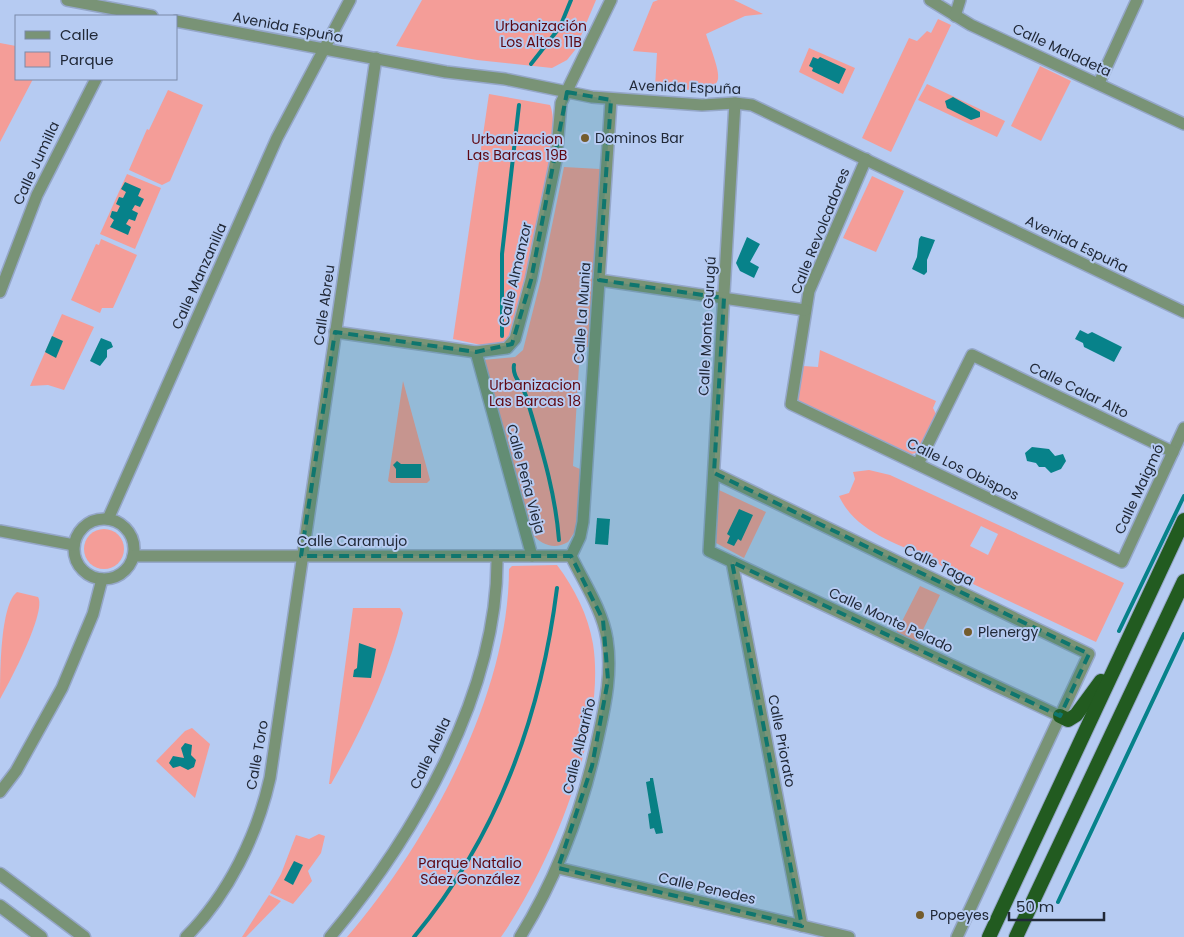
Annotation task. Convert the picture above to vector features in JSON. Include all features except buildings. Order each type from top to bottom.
[{"type":"highway","points":[[989,937],[1184,520]]},
{"type":"highway","points":[[1016,937],[1184,581]]},
{"type":"highway","points":[[1060,716],[1068,720],[1076,715],[1128,640]]},
{"type":"street","points":[[67,0],[135,15]]},
{"type":"street","name":"Calle Manzanilla","points":[[108,519],[277,138],[350,0]]},
{"type":"street","points":[[567,92],[611,0]]},
{"type":"street","name":"Calle Maladeta","points":[[930,0],[955,16],[1184,124]]},
{"type":"street","points":[[955,16],[960,0]]},
{"type":"street","points":[[1099,83],[1137,0]]},
{"type":"street","name":"Avenida Espuña","points":[[178,21],[446,72],[513,80],[611,100],[702,105],[735,103],[760,109],[1184,312]]},
{"type":"street","name":"Calle Abreu","points":[[301,556],[376,58]]},
{"type":"street","name":"Calle Jumilla","points":[[0,292],[36,195],[95,80]]},
{"type":"street","name":"Calle Almanzor","points":[[335,332],[476,352],[507,348],[515,339],[536,253],[556,160],[561,103],[567,92]]},
{"type":"street","name":"Calle La Munia","points":[[571,556],[580,537],[583,522],[611,100]]},
{"type":"street","name":"Calle Monte Gurugú","points":[[709,551],[735,103]]},
{"type":"street","name":"Calle Revolcadores","points":[[791,404],[809,291],[828,243],[866,159]]},
{"type":"street","points":[[599,280],[805,310]]},
{"type":"street","name":"Calle Peña Vieja","points":[[476,352],[532,556]]},
{"type":"street","name":"Calle Calar Alto","points":[[918,464],[971,355],[1173,452]]},
{"type":"street","name":"Calle Los Obispos","points":[[791,404],[1122,562]]},
{"type":"street","name":"Calle Maigmó","points":[[1122,562],[1184,428]]},
{"type":"street","name":"Calle Taga","points":[[714,474],[1089,654],[1060,716]]},
{"type":"street","points":[[108,519],[116,522],[129,532],[134,548],[133,556],[125,571],[110,579],[94,578],[80,568],[74,553],[74,545],[82,528],[98,520],[108,519]]},
{"type":"street","points":[[0,531],[74,545]]},
{"type":"street","name":"Calle Monte Pelado","points":[[709,551],[1060,716]]},
{"type":"street","name":"Calle Caramujo","points":[[133,556],[571,556]]},
{"type":"street","name":"Calle Toro","points":[[186,937],[205,916],[228,883],[250,839],[267,793],[301,556]]},
{"type":"street","name":"Calle Alella","points":[[330,937],[375,881],[403,837],[425,799],[452,744],[474,686],[491,630],[496,590],[496,556]]},
{"type":"street","name":"Calle Albariño","points":[[520,937],[558,868],[592,766],[608,680],[607,639],[602,620],[571,556]]},
{"type":"street","name":"Calle Priorato","points":[[732,562],[802,926]]},
{"type":"street","points":[[0,792],[16,772],[62,688],[93,614],[102,579]]},
{"type":"street","points":[[957,937],[1060,716]]},
{"type":"street","name":"Calle Penedes","points":[[558,868],[849,937]]},
{"type":"street","points":[[0,874],[84,937]]},
{"type":"street","points":[[0,906],[41,937]]},
{"type":"highlighted area","points":[[567,92],[611,100],[599,280],[724,298],[714,473],[1089,654],[1060,716],[732,562],[802,926],[558,868],[592,766],[608,680],[603,620],[571,556],[301,556],[335,332],[476,352],[512,344],[531,280]]},
{"type":"green space","name":"Urbanización Los Altos 11B","points":[[422,0],[596,0],[575,50],[567,60],[552,68],[477,60],[396,46]]},
{"type":"green space","points":[[658,0],[734,0],[763,14],[745,16],[706,34],[718,75],[715,84],[709,88],[690,90],[655,87],[657,53],[633,51],[653,2]]},
{"type":"green space","points":[[938,19],[951,25],[891,152],[862,138],[909,38],[917,41],[927,31],[931,33]]},
{"type":"green space","points":[[0,43],[15,46],[15,80],[32,80],[0,142]]},
{"type":"green space","points":[[809,48],[855,68],[843,94],[799,72]]},
{"type":"green space","points":[[1040,66],[1071,81],[1041,141],[1011,126]]},
{"type":"green space","points":[[927,84],[1005,121],[997,137],[918,100]]},
{"type":"green space","points":[[168,90],[203,105],[170,181],[162,185],[129,170],[147,129],[149,130]]},
{"type":"green space","name":"Urbanizacion Las Barcas 19B","points":[[489,94],[550,105],[553,124],[552,151],[540,221],[523,292],[508,342],[481,345],[453,339]]},
{"type":"green space","name":"Urbanizacion Las Barcas 18","points":[[564,167],[600,169],[588,347],[580,348],[573,466],[580,469],[576,530],[568,542],[553,546],[540,541],[532,534],[483,360],[515,357],[523,350],[541,279]]},
{"type":"green space","points":[[127,174],[161,188],[135,249],[100,234]]},
{"type":"green space","points":[[872,176],[904,191],[876,252],[843,238]]},
{"type":"green space","points":[[101,239],[137,255],[113,308],[102,308],[100,313],[71,300],[96,244],[99,245]]},
{"type":"green space","points":[[62,314],[94,327],[64,390],[48,385],[30,386]]},
{"type":"green space","points":[[820,350],[936,401],[933,408],[936,414],[916,453],[911,454],[798,401],[803,366],[818,367]]},
{"type":"green space","points":[[403,381],[430,480],[427,483],[391,483],[388,481]]},
{"type":"green space","points":[[869,470],[890,475],[1124,583],[1096,642],[954,575],[935,562],[879,536],[867,528],[846,509],[839,496],[849,493],[855,479],[853,472]],"holes":[[[981,526],[998,534],[988,555],[970,546]]]},
{"type":"green space","points":[[719,490],[766,512],[744,558],[716,543]]},
{"type":"green space","points":[[104,529],[118,535],[124,549],[118,563],[104,569],[90,563],[84,549],[90,535]]},
{"type":"green space","name":"Parque Natalio Sáez González","points":[[557,565],[570,583],[580,603],[591,633],[595,679],[591,717],[583,757],[571,797],[538,874],[520,908],[501,937],[347,937],[406,858],[434,812],[458,765],[479,716],[495,666],[505,617],[509,569],[512,566]]},
{"type":"green space","points":[[920,586],[940,595],[917,642],[896,633]]},
{"type":"green space","points":[[17,592],[38,597],[39,605],[37,617],[26,647],[0,699],[4,625],[11,599]]},
{"type":"green space","points":[[353,608],[400,608],[403,613],[390,657],[364,722],[331,784],[329,784]]},
{"type":"green space","points":[[192,728],[210,744],[195,798],[156,761],[185,731]]},
{"type":"green space","points":[[319,834],[325,836],[321,853],[308,871],[312,881],[293,904],[270,893],[281,874],[296,835],[309,839]]},
{"type":"green space","points":[[269,895],[281,901],[246,937],[242,937]]},
{"type":"shaded area","points":[[813,57],[818,59],[820,57],[846,69],[839,84],[812,71],[813,68],[809,66]]},
{"type":"shaded area","points":[[953,97],[980,112],[980,117],[971,120],[947,108],[945,101]]},
{"type":"shaded area","points":[[125,182],[141,189],[138,196],[144,199],[140,207],[135,205],[132,210],[138,213],[135,221],[129,219],[126,224],[131,227],[128,235],[110,227],[114,220],[110,217],[112,211],[117,212],[120,206],[116,204],[119,197],[123,198],[126,192],[121,189]]},
{"type":"shaded area","points":[[921,236],[935,240],[927,260],[927,272],[924,275],[912,269],[917,257]]},
{"type":"shaded area","points":[[747,237],[760,244],[750,262],[759,267],[754,278],[740,271],[736,263]]},
{"type":"shaded area","points":[[1080,330],[1088,334],[1092,332],[1122,347],[1114,362],[1084,347],[1083,343],[1075,339]]},
{"type":"shaded area","points":[[52,336],[63,341],[56,358],[45,352]]},
{"type":"shaded area","points":[[101,338],[111,342],[113,347],[107,350],[107,357],[100,366],[90,361]]},
{"type":"shaded area","points":[[1032,447],[1049,449],[1055,456],[1063,454],[1066,461],[1061,469],[1051,473],[1045,467],[1039,467],[1036,463],[1027,461],[1025,453]]},
{"type":"shaded area","points":[[397,461],[401,464],[421,464],[421,478],[396,478],[396,469],[393,465]]},
{"type":"shaded area","points":[[739,509],[753,515],[741,541],[738,539],[734,546],[727,543],[730,536],[727,534]]},
{"type":"shaded area","points":[[597,518],[610,519],[608,545],[595,544]]},
{"type":"shaded area","points":[[359,643],[376,649],[371,678],[353,677],[354,670],[357,668]]},
{"type":"shaded area","points":[[185,743],[192,745],[191,755],[196,760],[194,767],[188,770],[180,766],[173,768],[169,763],[173,756],[184,758],[181,748]]},
{"type":"shaded area","points":[[650,778],[653,778],[663,833],[656,834],[654,828],[650,829],[648,814],[651,813],[646,782],[650,781]]},
{"type":"shaded area","points":[[294,861],[303,865],[293,885],[284,880]]},
{"type":"waterway","points":[[531,64],[560,27],[571,0]]},
{"type":"waterway","points":[[502,336],[502,254],[519,105]]},
{"type":"waterway","points":[[514,365],[516,377],[526,396],[546,467],[554,503],[559,540]]},
{"type":"waterway","points":[[1119,631],[1184,496]]},
{"type":"waterway","points":[[414,937],[443,899],[469,858],[492,816],[511,773],[527,728],[540,682],[550,636],[557,588]]},
{"type":"waterway","points":[[1058,902],[1184,634]]},
{"type":"place","name":"Dominos Bar","points":[[585,138]]},
{"type":"place","name":"Plenergy","points":[[968,632]]},
{"type":"place","name":"Popeyes","points":[[920,915]]}]
